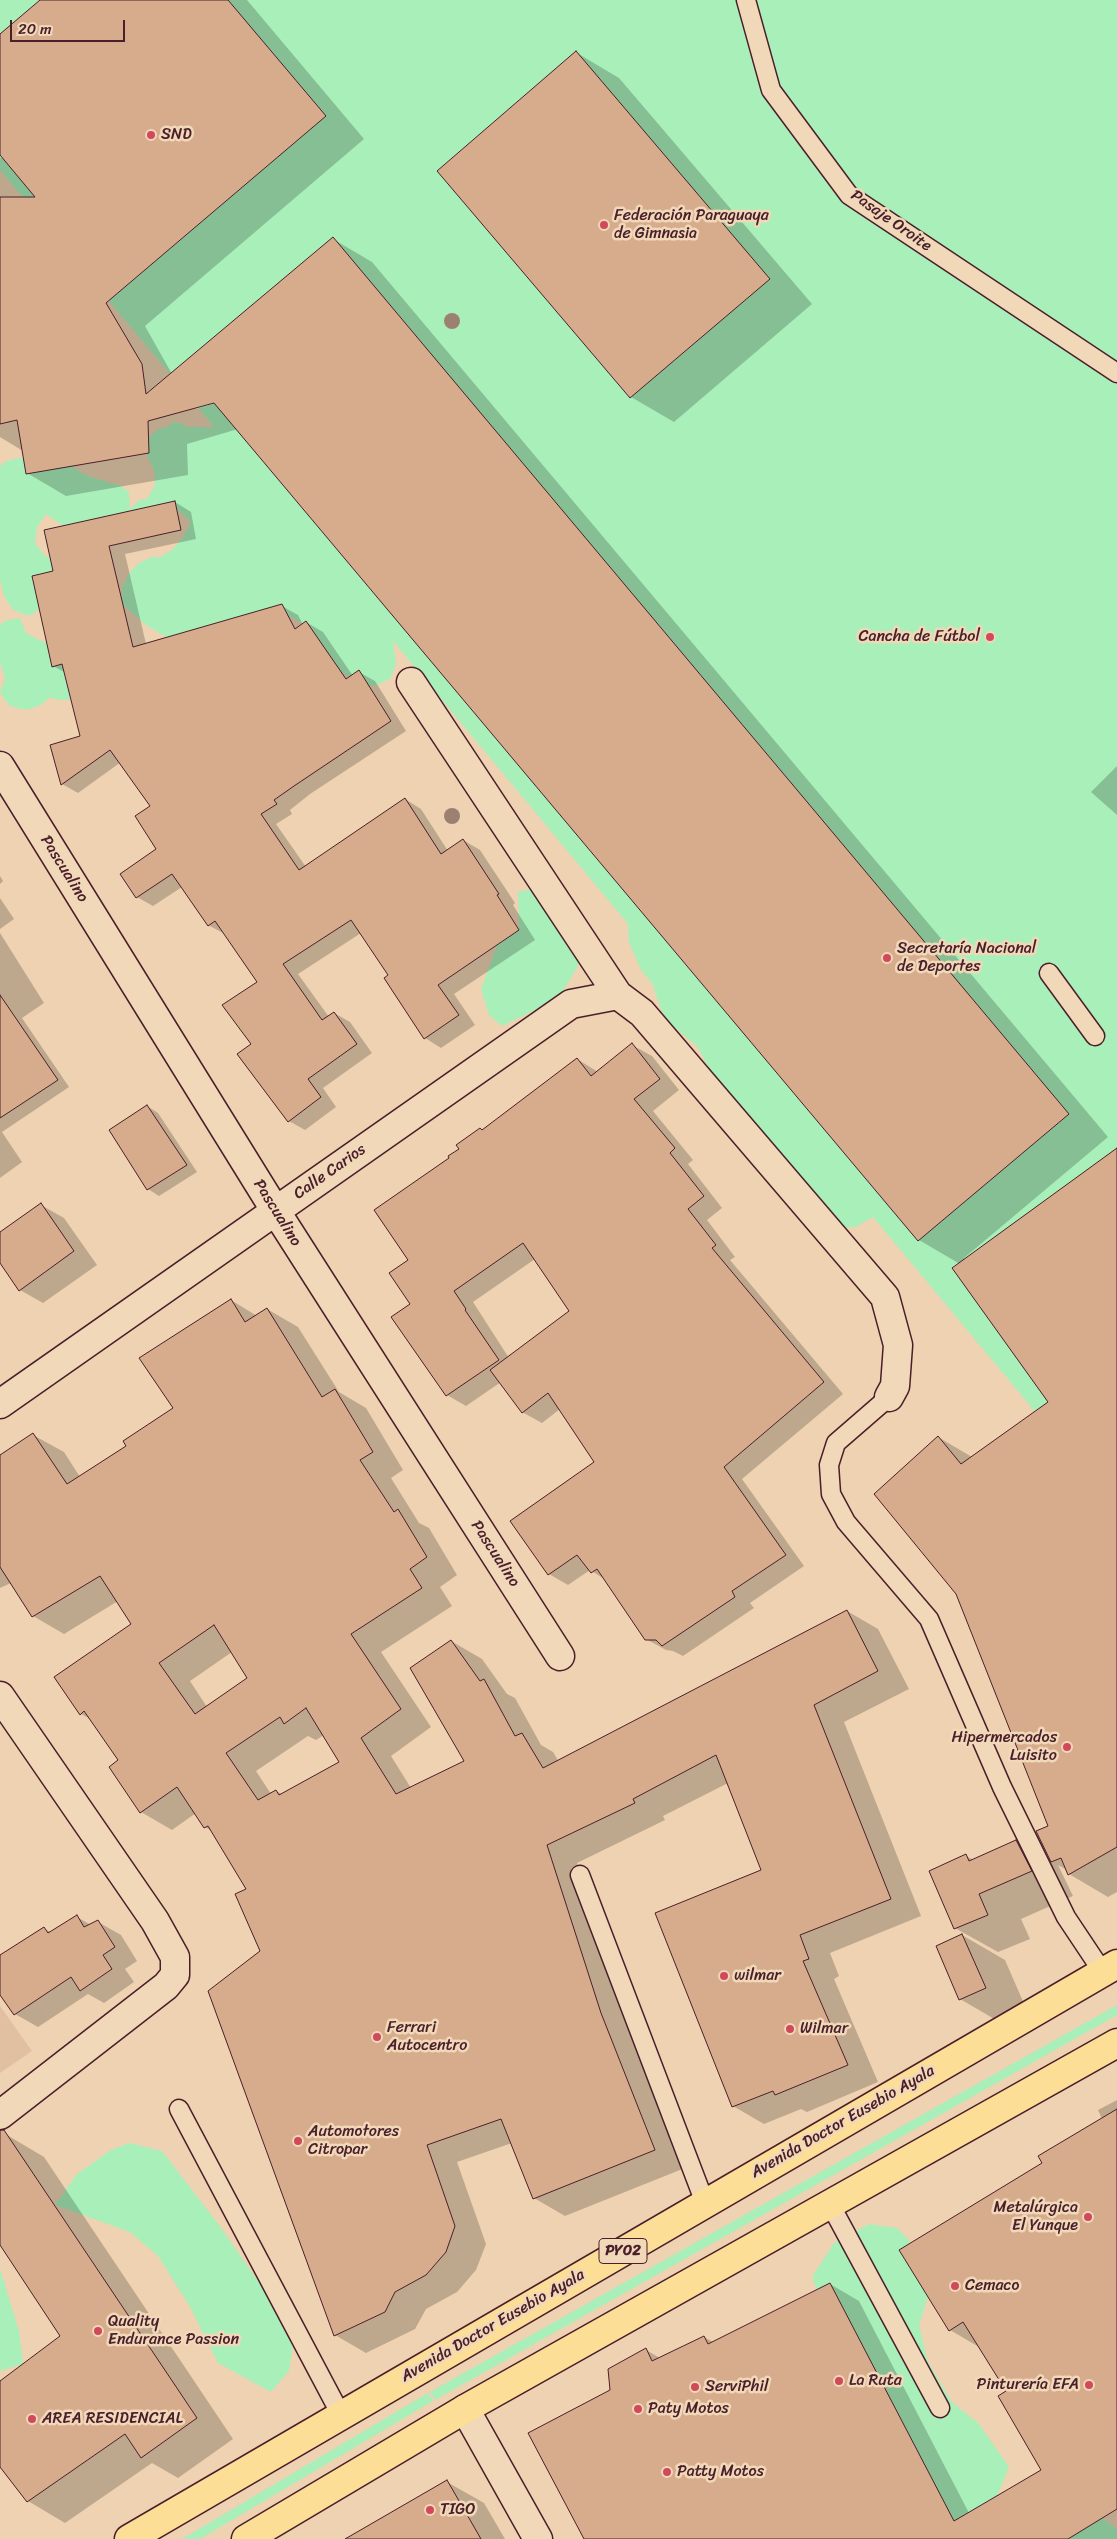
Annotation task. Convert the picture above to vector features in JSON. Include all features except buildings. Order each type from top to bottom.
[{"type":"highway","name":"Avenida Doctor Eusebio Ayala","points":[[129,2539],[1110,1967]]},
{"type":"highway","points":[[246,2539],[465,2409],[1117,2043]]},
{"type":"street","points":[[411,682],[618,995],[642,1013],[885,1297],[898,1344],[895,1386],[889,1397]]},
{"type":"street","name":"Pascualino","points":[[0,766],[275,1210],[560,1656]]},
{"type":"street","name":"Calle Carios","points":[[0,1404],[571,1004],[618,995]]},
{"type":"street","points":[[0,1696],[155,1922],[175,1957],[175,1975],[166,1986],[0,2115]]},
{"type":"street","points":[[465,2409],[538,2539]]},
{"type":"lane","name":"Pasaje Oroite","points":[[746,0],[771,90],[849,195],[1117,373]]},
{"type":"lane","points":[[1049,973],[1095,1036]]},
{"type":"lane","points":[[889,1397],[836,1444],[828,1465],[831,1494],[846,1522],[929,1619],[1002,1787],[1066,1916],[1110,1967]]},
{"type":"lane","points":[[580,1875],[705,2203]]},
{"type":"lane","points":[[179,2109],[341,2415]]},
{"type":"lane","points":[[830,2204],[940,2408]]},
{"type":"shaded area","points":[[0,2006],[32,2051],[0,2073]]},
{"type":"green space","name":"Secretaría Nacional de Deportes","points":[[0,0],[1117,0],[1117,1510],[873,1217],[856,1227],[840,1228],[725,1102],[698,1047],[673,1026],[662,1012],[652,983],[641,970],[629,942],[628,924],[393,641],[396,665],[390,679],[375,686],[358,684],[332,664],[303,624],[289,616],[273,619],[186,649],[146,625],[122,604],[122,588],[129,573],[139,563],[154,556],[159,558],[173,549],[183,537],[191,522],[179,511],[163,509],[73,533],[46,514],[37,527],[35,543],[44,555],[57,562],[43,607],[29,616],[13,610],[4,596],[0,580],[0,467],[4,462],[18,458],[66,457],[77,470],[91,477],[121,486],[129,492],[130,509],[139,500],[147,499],[155,485],[154,470],[147,456],[145,441],[157,430],[171,425],[174,421],[189,427],[214,427],[0,170]]},
{"type":"green space","points":[[20,618],[26,633],[41,641],[56,643],[75,699],[58,700],[50,697],[41,705],[26,710],[10,706],[0,693],[5,678],[0,663],[0,626],[4,621]]},
{"type":"green space","points":[[550,885],[584,944],[577,968],[558,999],[502,1026],[489,1015],[481,989],[497,945],[519,930],[518,892]]},
{"type":"green space","points":[[1117,2005],[1117,2015],[435,2400],[430,2392]]},
{"type":"green space","points":[[129,2143],[162,2151],[219,2225],[295,2334],[289,2371],[271,2392],[218,2363],[189,2305],[158,2256],[130,2232],[55,2205],[77,2174],[111,2150]]},
{"type":"green space","points":[[869,2224],[897,2228],[926,2258],[931,2287],[919,2325],[928,2362],[952,2402],[979,2424],[1009,2467],[990,2514],[940,2529],[825,2311],[812,2277],[834,2243]]},
{"type":"green space","points":[[0,2269],[19,2331],[23,2364],[0,2371]]},
{"type":"green space","points":[[428,2393],[433,2401],[200,2539],[182,2539]]},
{"type":"green space","points":[[1064,2488],[1117,2529],[1117,2539],[1035,2539]]},
{"type":"place","name":"SND","points":[[151,135]]},
{"type":"place","name":"Federación Paraguaya de Gimnasia","points":[[604,225]]},
{"type":"place","name":"Cancha de Fútbol","points":[[990,637]]},
{"type":"place","name":"Secretaría Nacional de Deportes","points":[[887,958]]},
{"type":"place","name":"Hipermercados Luisito","points":[[1067,1747]]},
{"type":"place","name":"wilmar","points":[[724,1976]]},
{"type":"place","name":"Wilmar","points":[[790,2029]]},
{"type":"place","name":"Ferrari Autocentro","points":[[377,2037]]},
{"type":"place","name":"Automotores Citropar","points":[[298,2141]]},
{"type":"place","name":"Metalúrgica El Yunque","points":[[1088,2217]]},
{"type":"place","name":"Cemaco","points":[[955,2286]]},
{"type":"place","name":"Quality Endurance Passion","points":[[98,2331]]},
{"type":"place","name":"La Ruta","points":[[839,2381]]},
{"type":"place","name":"Pinturería EFA","points":[[1089,2385]]},
{"type":"place","name":"ServiPhil","points":[[695,2387]]},
{"type":"place","name":"Paty Motos","points":[[638,2409]]},
{"type":"place","name":"AREA RESIDENCIAL","points":[[32,2419]]},
{"type":"place","name":"Patty Motos","points":[[667,2472]]},
{"type":"place","name":"TIGO","points":[[430,2510]]}]
